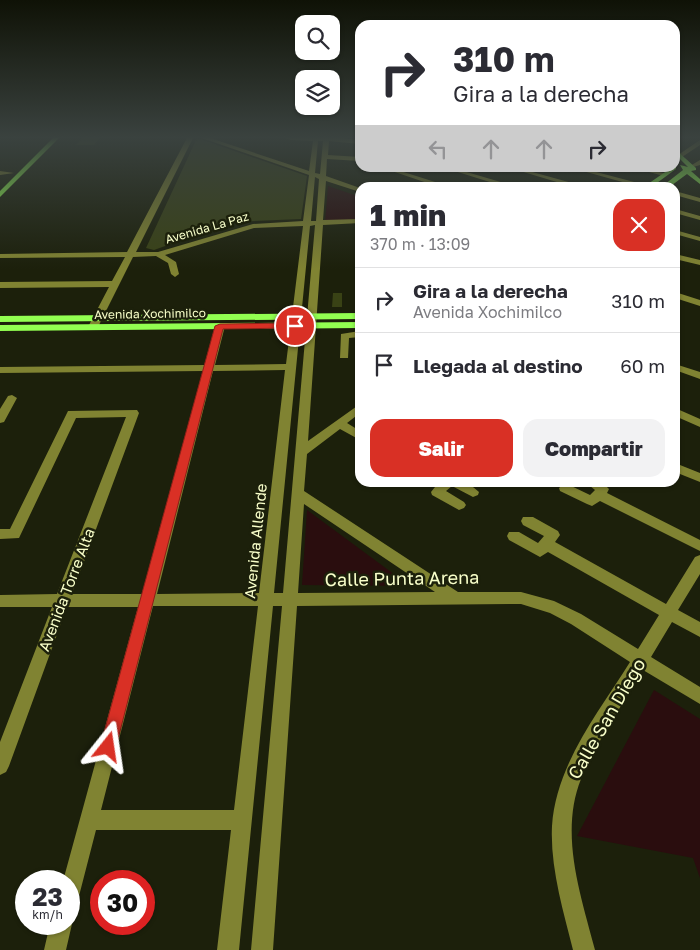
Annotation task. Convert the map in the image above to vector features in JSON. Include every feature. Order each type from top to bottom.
[{"type":"main road","points":[[0,195],[14,180]]},
{"type":"main road","name":"Avenida Xochimilco","points":[[312,321],[355,317]]},
{"type":"main road","name":"Avenida Xochimilco","points":[[0,319],[98,318],[312,321],[355,325]]},
{"type":"main road","name":"Avenida Xochimilco","points":[[0,328],[220,326],[295,321]]},
{"type":"street","points":[[93,327],[168,180]]},
{"type":"street","name":"Avenida Allende","points":[[262,950],[312,321],[313,225],[317,180]]},
{"type":"street","points":[[336,180],[355,188]]},
{"type":"street","points":[[343,180],[355,184]]},
{"type":"street","points":[[680,194],[700,200]]},
{"type":"street","points":[[680,213],[700,218]]},
{"type":"street","name":"Avenida La Paz","points":[[0,256],[158,254],[252,226],[355,222]]},
{"type":"street","name":"Avenida Allende","points":[[228,950],[295,321],[313,225]]},
{"type":"street","points":[[680,233],[700,239]]},
{"type":"street","points":[[158,254],[172,262],[175,274]]},
{"type":"street","points":[[680,257],[700,263]]},
{"type":"street","points":[[0,284],[115,284]]},
{"type":"street","points":[[680,290],[700,296]]},
{"type":"street","points":[[680,297],[700,303]]},
{"type":"street","points":[[76,870],[220,326]]},
{"type":"street","points":[[344,356],[344,336],[355,335]]},
{"type":"street","points":[[0,370],[290,367]]},
{"type":"street","points":[[680,368],[700,376]]},
{"type":"street","points":[[0,419],[12,398]]},
{"type":"street","points":[[301,452],[355,411]]},
{"type":"street","name":"Avenida Torre Alta","points":[[0,534],[14,534],[72,414],[133,414],[0,766]]},
{"type":"street","points":[[680,414],[700,423]]},
{"type":"street","points":[[338,423],[355,433]]},
{"type":"street","points":[[680,469],[700,478]]},
{"type":"street","points":[[443,487],[437,492],[459,505]]},
{"type":"street","points":[[459,487],[473,492]]},
{"type":"street","points":[[565,488],[596,492],[700,546]]},
{"type":"street","points":[[299,494],[454,597]]},
{"type":"street","points":[[514,536],[540,551],[553,535],[528,521]]},
{"type":"street","points":[[546,544],[700,630]]},
{"type":"street","name":"Calle San Diego","points":[[584,950],[562,841],[563,816],[568,787],[583,755],[700,562]]},
{"type":"street","name":"Calle Punta Arena","points":[[0,601],[509,596],[534,601],[576,619],[700,696]]},
{"type":"street","points":[[89,820],[243,820]]},
{"type":"street","points":[[54,950],[59,935]]},
{"type":"shaded area","points":[[328,186],[355,195],[355,219],[325,222]]},
{"type":"shaded area","points":[[307,510],[410,586],[302,585]]},
{"type":"shaded area","points":[[654,690],[700,719],[700,878],[693,858],[577,836]]},
{"type":"building","points":[[177,180],[306,180],[301,219],[232,222],[154,250],[146,248]]},
{"type":"building","points":[[333,293],[342,293],[342,307],[332,307]]},
{"type":"route","points":[[108,747],[220,326],[295,326]]}]
